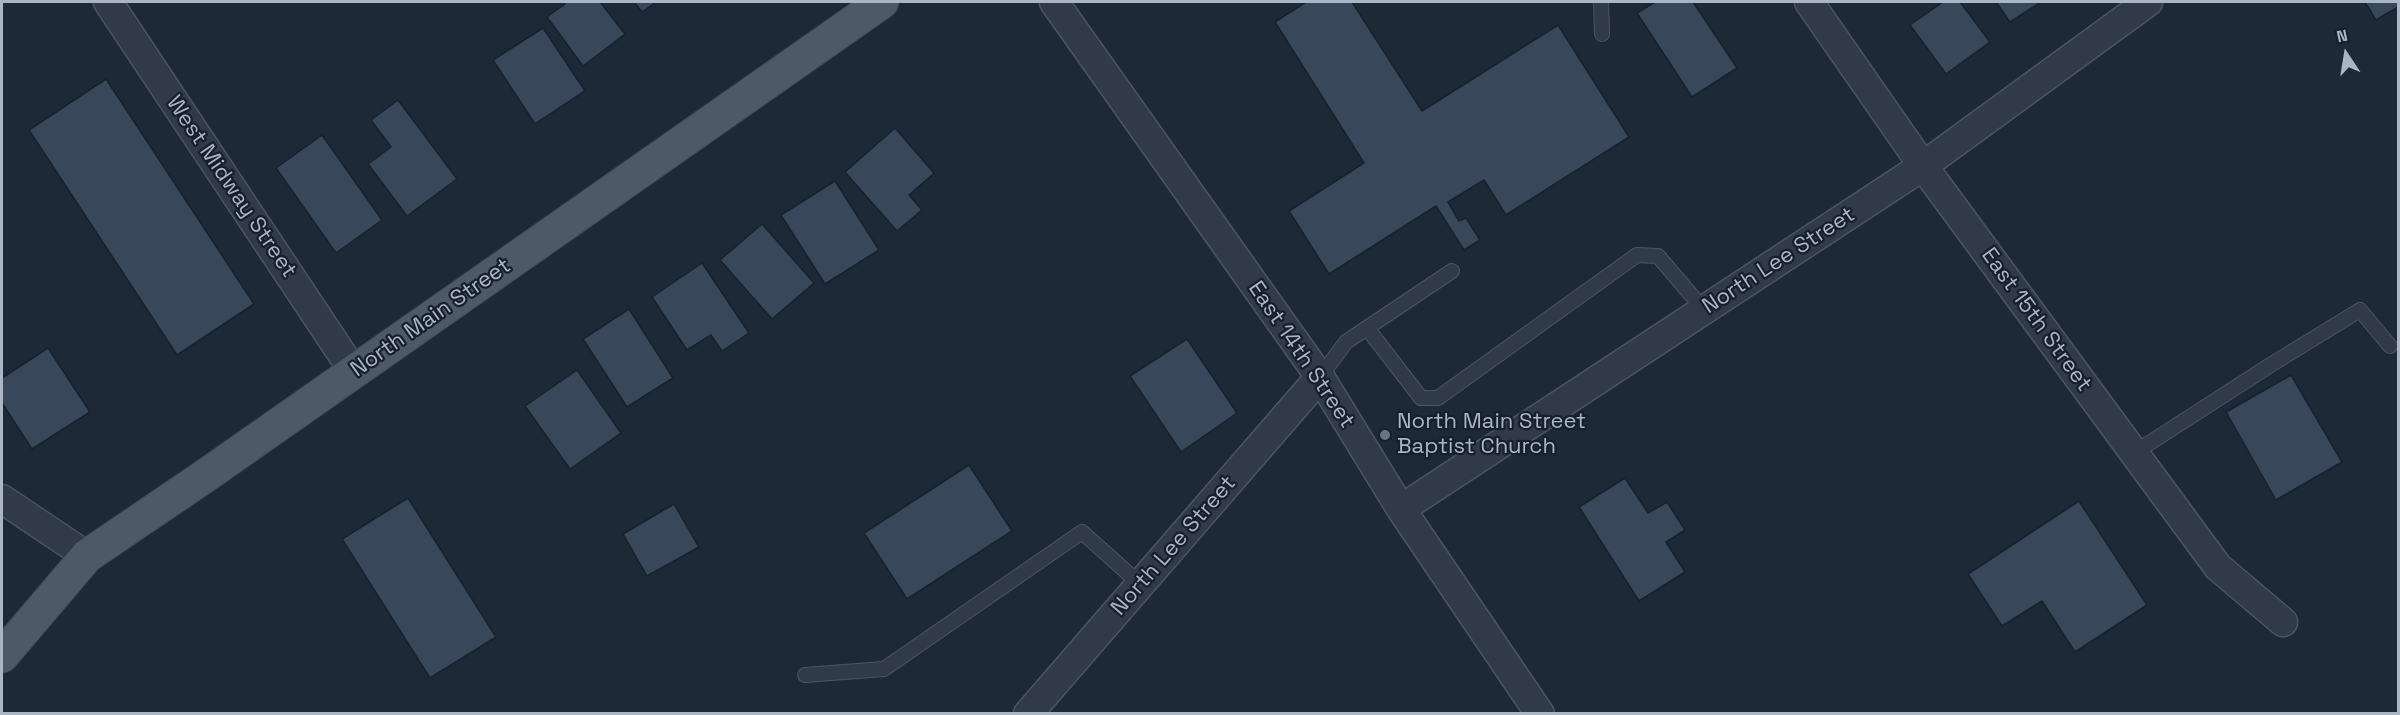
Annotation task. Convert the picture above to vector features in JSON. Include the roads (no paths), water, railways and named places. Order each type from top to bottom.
[{"type":"main road","name":"North Main Street","points":[[2,656],[87,556],[882,2]]},
{"type":"street","name":"West Midway Street","points":[[108,2],[354,372]]},
{"type":"street","name":"East 14th Street","points":[[1054,2],[1320,377],[1401,509],[1540,714]]},
{"type":"street","name":"East 15th Street","points":[[1809,2],[1923,166],[2218,567],[2283,622]]},
{"type":"street","name":"North Lee Street","points":[[1401,509],[1923,166],[2148,2]]},
{"type":"street","name":"North Lee Street","points":[[1028,714],[1320,377]]},
{"type":"street","points":[[2,499],[87,556]]},
{"type":"lane","points":[[1601,2],[1602,34]]},
{"type":"lane","points":[[1367,328],[1421,398],[1438,398],[1637,255],[1658,256],[1704,310]]},
{"type":"lane","points":[[1320,377],[1346,342],[1452,271]]},
{"type":"lane","points":[[2134,453],[2360,310],[2390,346]]},
{"type":"lane","points":[[805,675],[884,669],[1082,532],[1140,584]]},
{"type":"place","name":"North Main Street Baptist Church","points":[[1385,435]]}]
